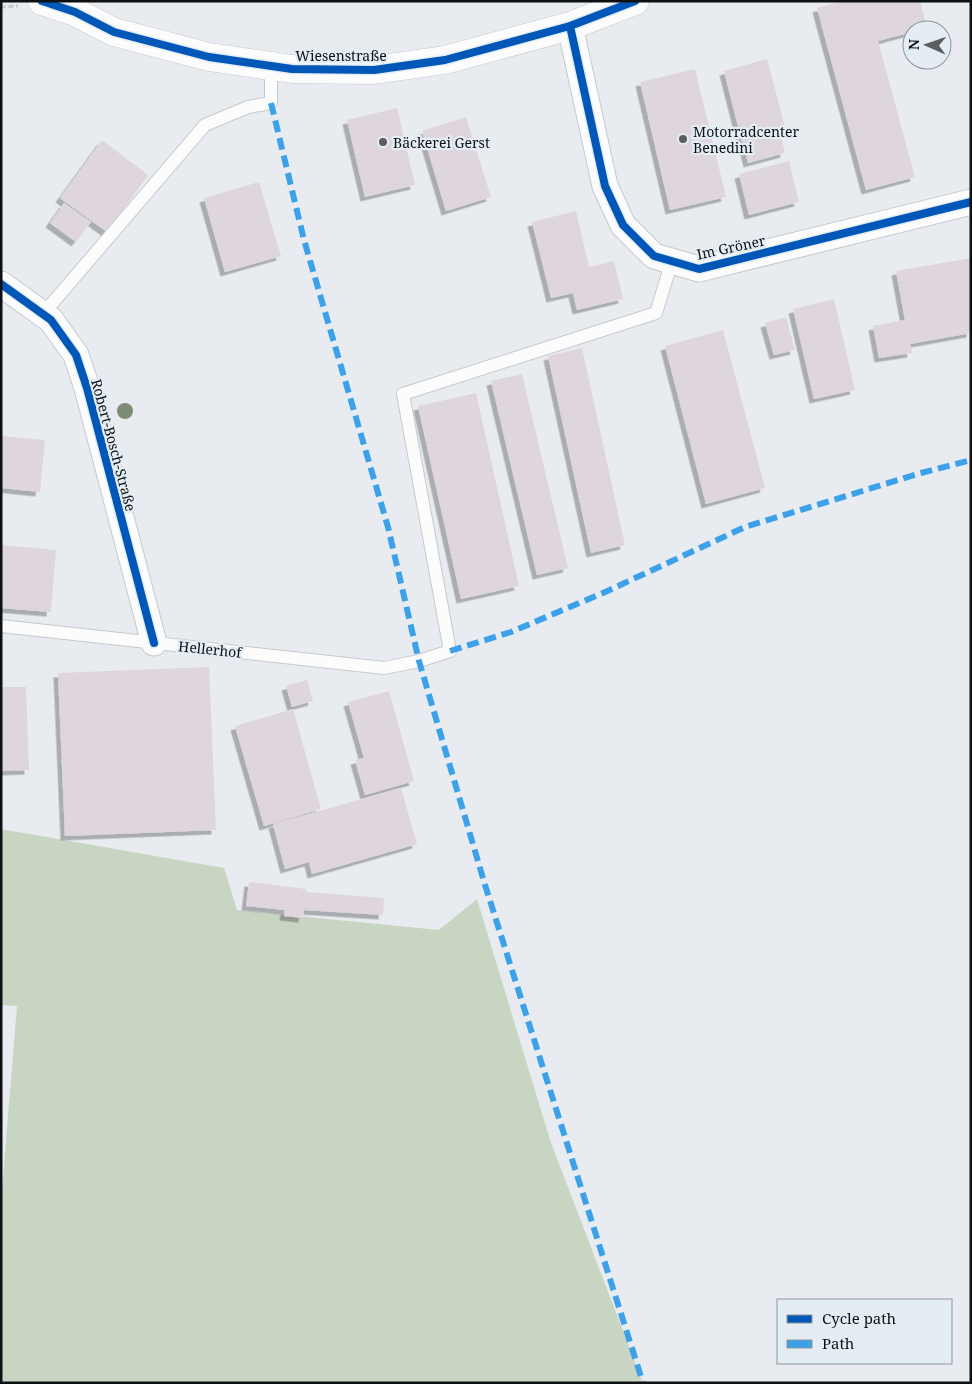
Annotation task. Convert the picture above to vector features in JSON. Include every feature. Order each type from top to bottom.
[{"type":"street","name":"Wiesenstraße","points":[[42,1],[69,7],[114,32],[209,57],[271,66],[374,70],[445,60],[570,26],[635,1]]},
{"type":"street","name":"Im Gröner","points":[[570,26],[605,186],[623,225],[654,256],[698,269],[971,202]]},
{"type":"street","name":"Robert-Bosch-Straße","points":[[1,284],[51,320],[76,355],[154,643]]},
{"type":"lane","points":[[43,314],[205,125],[248,107],[271,103],[271,66]]},
{"type":"lane","name":"Hellerhof","points":[[1,626],[384,668],[419,661],[450,651],[402,394],[656,313],[672,261]]},
{"type":"green space","points":[[1,829],[224,868],[237,910],[439,930],[477,899],[550,1140],[643,1383],[1,1383],[1,1202],[17,1006],[1,1005]]},
{"type":"building","points":[[842,1],[920,1],[925,20],[902,20],[902,35],[878,41],[915,177],[866,190],[817,8]]},
{"type":"building","points":[[767,59],[786,130],[742,142],[724,71]]},
{"type":"building","name":"Motorradcenter Benedini","points":[[695,69],[726,197],[670,210],[640,82]]},
{"type":"building","points":[[397,108],[415,185],[365,197],[347,120]]},
{"type":"building","points":[[466,117],[491,197],[446,211],[422,131]]},
{"type":"building","points":[[780,132],[785,153],[748,163],[743,142]]},
{"type":"building","points":[[102,140],[148,175],[107,232],[60,198]]},
{"type":"building","points":[[789,161],[799,202],[749,215],[739,174]]},
{"type":"building","points":[[259,182],[281,256],[225,272],[204,198]]},
{"type":"building","points":[[64,203],[91,222],[76,242],[50,223]]},
{"type":"building","points":[[576,211],[589,267],[614,261],[623,299],[577,310],[573,293],[551,298],[532,222]]},
{"type":"building","points":[[971,258],[971,333],[910,344],[912,353],[879,358],[873,326],[905,320],[896,271]]},
{"type":"building","points":[[834,299],[855,390],[814,399],[793,309]]},
{"type":"building","points":[[786,317],[795,350],[774,355],[765,323]]},
{"type":"building","points":[[723,330],[765,488],[706,504],[665,346]]},
{"type":"building","points":[[582,348],[625,545],[591,553],[548,356]]},
{"type":"building","points":[[522,374],[568,568],[537,575],[491,381]]},
{"type":"building","points":[[476,393],[519,586],[461,599],[418,406]]},
{"type":"building","points":[[1,436],[45,440],[40,492],[1,488]]},
{"type":"building","points":[[1,545],[56,550],[51,612],[1,608]]},
{"type":"building","points":[[209,667],[216,830],[65,836],[58,673]]},
{"type":"building","points":[[307,680],[313,701],[292,707],[286,686]]},
{"type":"building","points":[[1,687],[26,687],[29,770],[1,771]]},
{"type":"building","points":[[389,691],[414,781],[365,795],[355,760],[364,758],[348,702]]},
{"type":"building","points":[[293,709],[321,809],[264,826],[235,726]]},
{"type":"building","points":[[401,788],[417,844],[312,874],[309,862],[285,869],[273,824]]},
{"type":"building","points":[[249,882],[306,889],[306,892],[384,898],[383,915],[304,910],[303,918],[284,916],[285,910],[246,906]]},
{"type":"marked path","points":[[271,103],[304,240],[388,527],[419,661],[485,885],[643,1383]]},
{"type":"marked path","points":[[450,651],[511,632],[603,593],[745,527],[921,473],[971,460]]},
{"type":"cycle path","points":[[42,1],[75,12],[114,32],[209,57],[292,69],[374,70],[445,60],[570,26],[635,1]]},
{"type":"cycle path","points":[[570,26],[605,186],[623,225],[654,256],[699,269],[971,202]]},
{"type":"cycle path","points":[[1,284],[51,320],[76,355],[87,388],[154,643]]},
{"type":"place","name":"Motorradcenter Benedini","points":[[683,139]]},
{"type":"place","name":"Bäckerei Gerst","points":[[383,142]]}]
